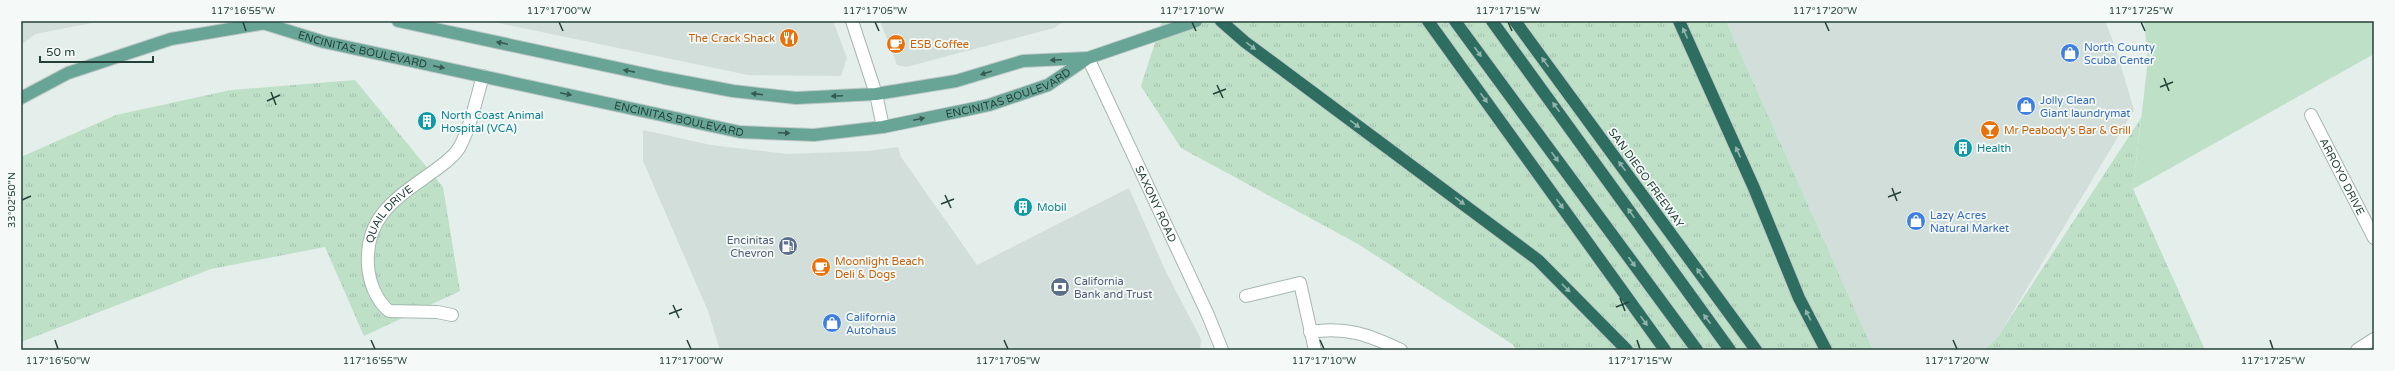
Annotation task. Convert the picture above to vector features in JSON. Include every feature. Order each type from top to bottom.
[{"type":"highway","points":[[1221,21],[1245,42],[1538,260],[1627,350]]},
{"type":"highway","points":[[1428,21],[1665,350]]},
{"type":"highway","points":[[1455,21],[1697,350]]},
{"type":"highway","points":[[1492,21],[1730,350]]},
{"type":"highway","name":"SAN DIEGO FREEWAY","points":[[1515,21],[1756,350]]},
{"type":"highway","points":[[1679,21],[1754,188],[1799,298],[1826,350]]},
{"type":"main road","name":"ENCINITAS BOULEVARD","points":[[398,21],[574,60],[733,91],[796,98],[876,94],[956,81],[1023,61],[1088,58]]},
{"type":"main road","name":"ENCINITAS BOULEVARD","points":[[21,98],[68,73],[171,39],[270,22],[324,42],[740,132],[814,134],[883,127],[995,103],[1048,85],[1088,58],[1196,21]]},
{"type":"street","points":[[852,21],[876,94],[883,127]]},
{"type":"street","name":"SAXONY ROAD","points":[[1088,58],[1208,315],[1222,350]]},
{"type":"street","name":"QUAIL DRIVE","points":[[452,315],[437,312],[388,311],[380,304],[373,286],[368,270],[367,250],[373,228],[382,212],[458,149],[483,76]]},
{"type":"street","name":"ARROYO DRIVE","points":[[2311,115],[2374,238]]},
{"type":"street","points":[[1246,296],[1300,283],[1315,350]]},
{"type":"street","points":[[1310,332],[1340,330],[1361,332],[1401,350]]},
{"type":"street","points":[[2357,350],[2374,338]]},
{"type":"shaded area","points":[[21,21],[102,21],[35,34],[21,45]]},
{"type":"shaded area","points":[[489,21],[833,21],[847,58],[841,76],[748,75]]},
{"type":"shaded area","points":[[880,21],[1064,21],[1054,28],[906,67],[897,65]]},
{"type":"shaded area","points":[[1726,21],[2105,21],[2115,46],[2134,110],[1999,335],[1984,350],[1873,350]]},
{"type":"shaded area","points":[[643,130],[711,145],[788,154],[868,151],[898,147],[901,157],[977,265],[1129,188],[1166,272],[1201,339],[1200,349],[1202,350],[720,350],[708,311],[643,161]]},
{"type":"green space","points":[[1162,21],[1726,21],[1873,350],[1517,350],[1512,344],[1358,244],[1181,148],[1141,86]]},
{"type":"green space","points":[[2144,21],[2374,21],[2374,54],[2133,189],[2148,60]]},
{"type":"green space","points":[[355,80],[443,187],[460,291],[364,336],[325,247],[211,269],[21,342],[21,157],[116,115],[231,90]]},
{"type":"green space","points":[[2141,118],[2133,189],[2205,350],[1984,350],[1999,335]]},
{"type":"place","name":"The Crack Shack","points":[[789,38]]},
{"type":"place","name":"ESB Coffee","points":[[896,44]]},
{"type":"place","name":"North County Scuba Center","points":[[2070,53]]},
{"type":"place","name":"Jolly Clean Giant laundrymat","points":[[2026,106]]},
{"type":"place","name":"North Coast Animal Hospital (VCA)","points":[[427,121]]},
{"type":"place","name":"Mr Peabody's Bar & Grill","points":[[1990,130]]},
{"type":"place","name":"Health","points":[[1963,148]]},
{"type":"place","name":"Mobil","points":[[1023,207]]},
{"type":"place","name":"Lazy Acres Natural Market","points":[[1916,221]]},
{"type":"place","name":"Encinitas Chevron","points":[[788,246]]},
{"type":"place","name":"Moonlight Beach Deli & Dogs","points":[[821,267]]},
{"type":"place","name":"California Bank and Trust","points":[[1060,287]]},
{"type":"place","name":"California Autohaus","points":[[832,323]]}]
